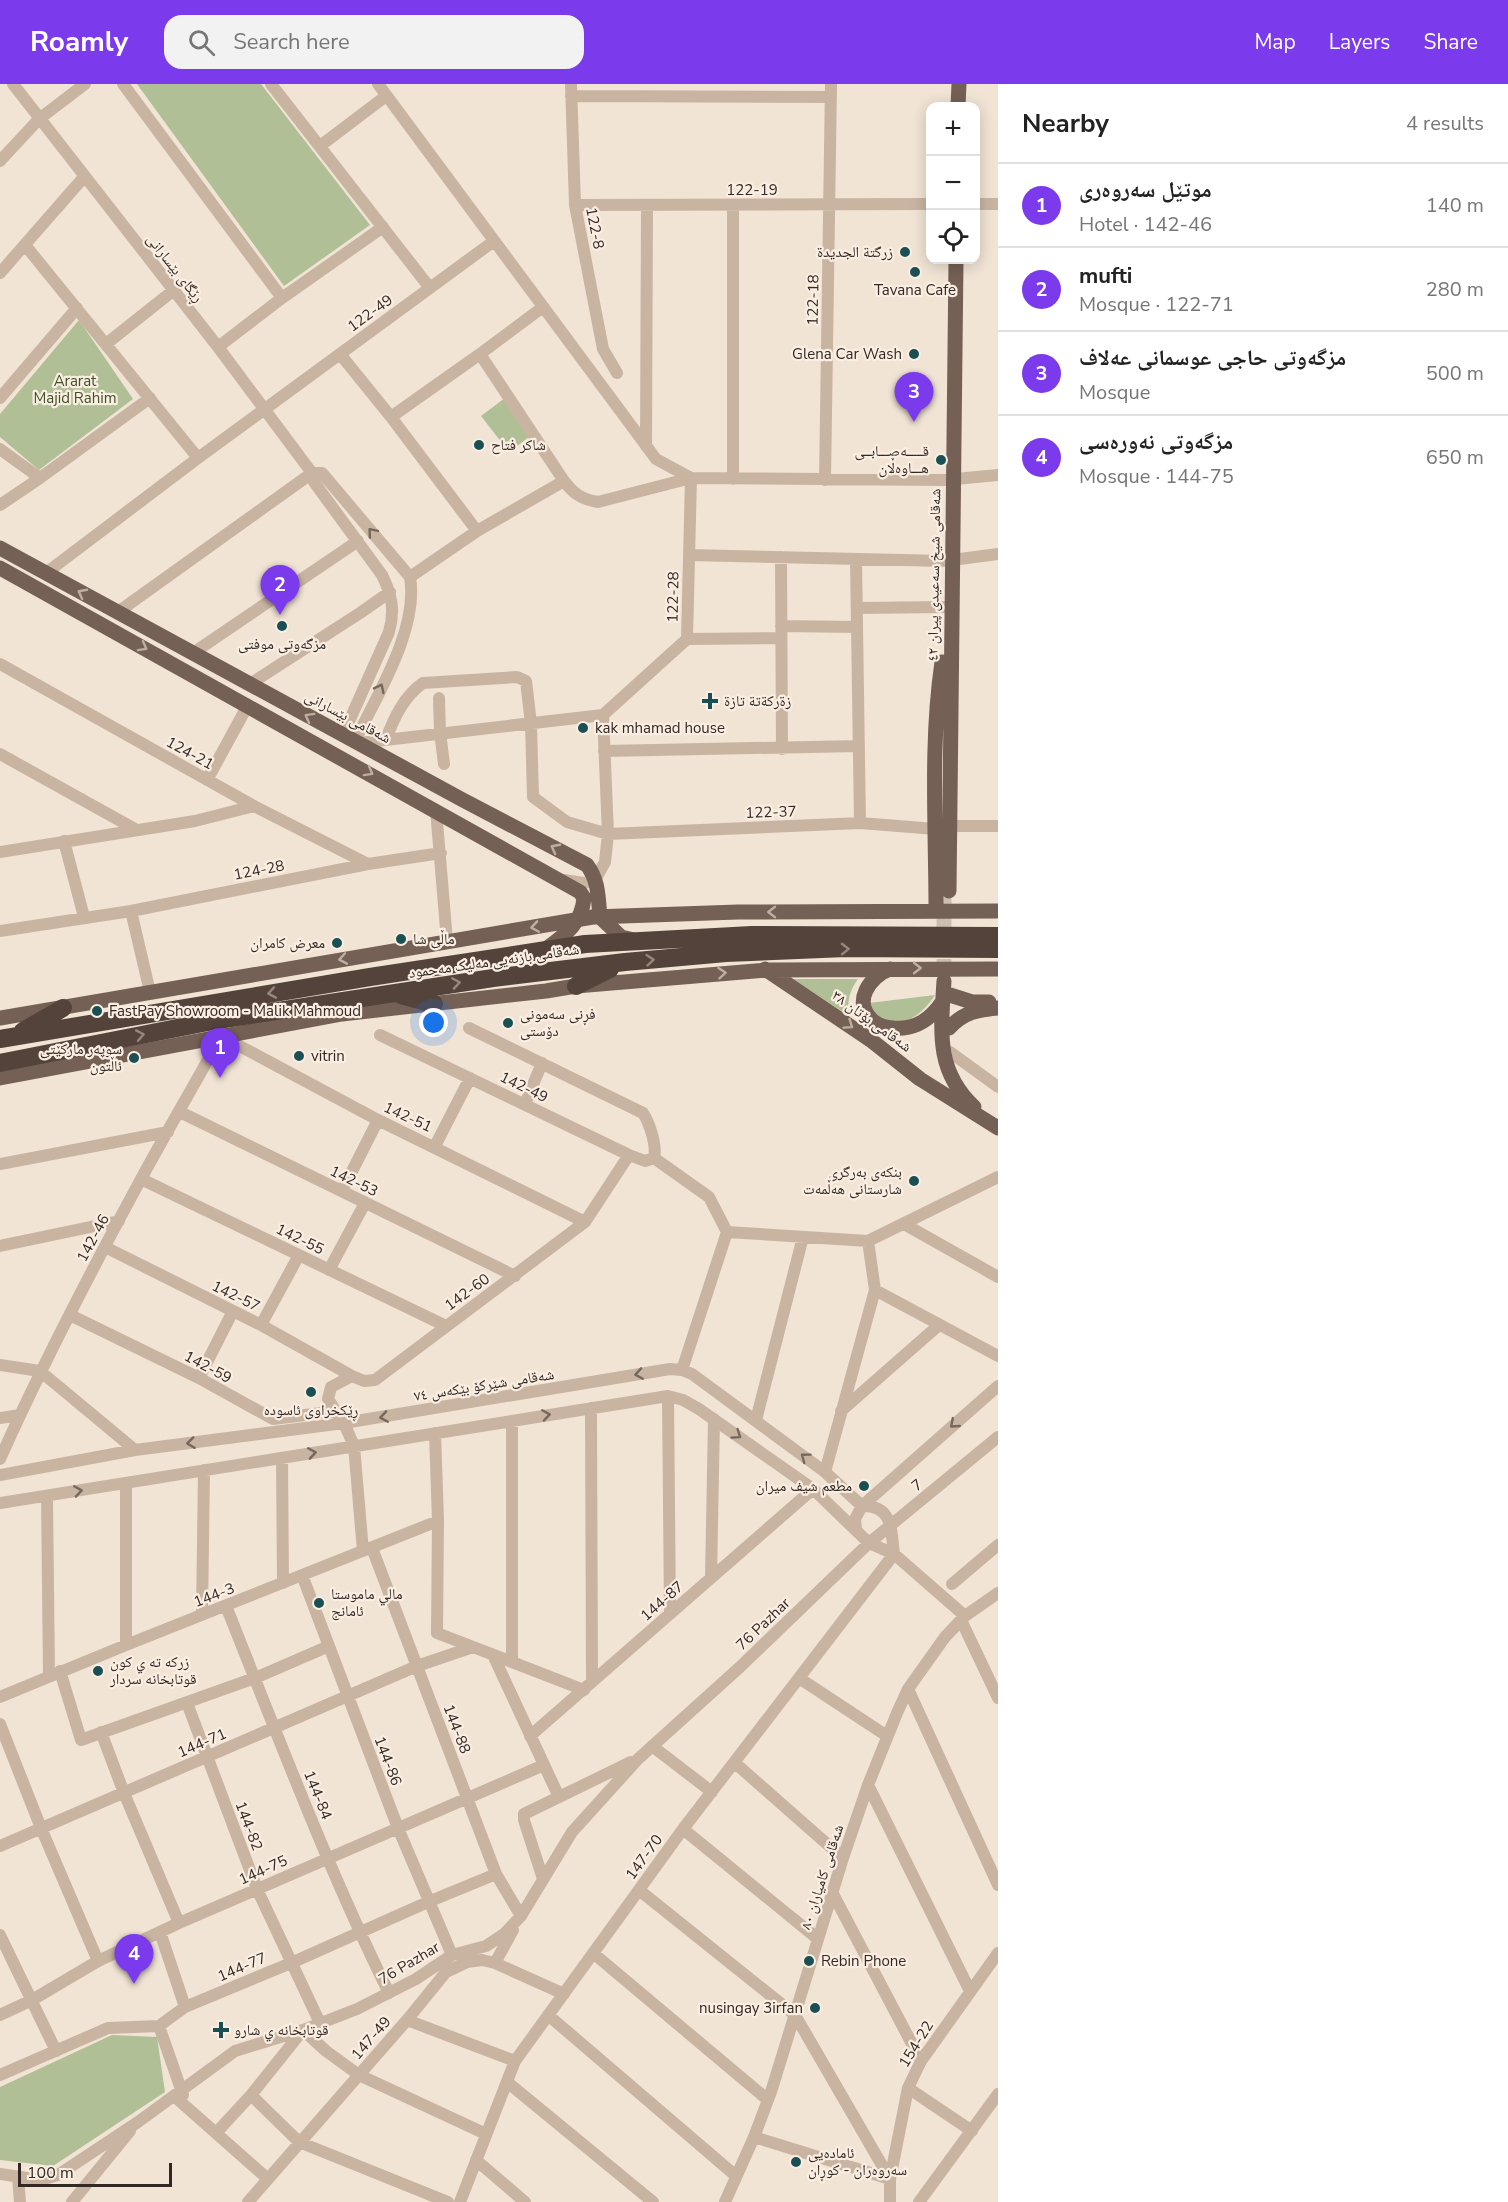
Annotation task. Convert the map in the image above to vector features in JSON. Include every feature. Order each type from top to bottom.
[{"type":"highway","name":"شەقامی بازنەیی مەلیک مەحمود","points":[[7,1038],[585,944],[752,935],[998,936]]},
{"type":"highway","name":"شەقامی بازنەیی مەلیک مەحمود","points":[[0,1063],[219,1028],[393,993],[625,962],[726,953],[846,948],[998,949]]},
{"type":"highway","points":[[576,986],[625,962]]},
{"type":"highway","points":[[393,993],[434,1004]]},
{"type":"highway","points":[[7,1038],[63,1008]]},
{"type":"highway","points":[[31,1057],[51,1068]]},
{"type":"main road","points":[[948,102],[949,84]]},
{"type":"main road","points":[[958,102],[959,84]]},
{"type":"main road","name":"شەقامی شیخ سەعیدی پیران ٤٢","points":[[947,264],[949,479]]},
{"type":"main road","name":"شەقامی شیخ سەعیدی پیران ٤٢","points":[[946,891],[949,479],[956,264]]},
{"type":"main road","name":"شەقامی بێسارانی","points":[[0,548],[587,865],[596,880]]},
{"type":"main road","name":"شەقامی شیخ سەعیدی پیران ٤٢","points":[[947,656],[944,607],[948,560]]},
{"type":"main road","points":[[1,572],[248,705],[580,892],[584,898],[583,910],[578,920],[570,931],[546,949]]},
{"type":"main road","points":[[947,656],[956,700],[958,910]]},
{"type":"main road","points":[[936,910],[937,705],[947,656]]},
{"type":"main road","points":[[562,880],[577,860]]},
{"type":"main road","points":[[596,880],[600,917],[621,937],[643,941]]},
{"type":"main road","points":[[0,1018],[600,917],[738,912],[998,911]]},
{"type":"main road","name":"شەقامی بۆتان ٣٨","points":[[726,953],[767,969],[872,1041],[920,1079],[997,1123]]},
{"type":"main road","points":[[891,968],[873,978],[864,997],[864,1008],[869,1018],[879,1025],[903,1028],[915,1026],[927,1020],[936,1012],[947,989]]},
{"type":"main road","points":[[0,1078],[219,1028],[576,986],[767,969],[998,969]]},
{"type":"main road","points":[[947,989],[972,1002],[998,1000]]},
{"type":"main road","points":[[947,989],[950,1052],[953,1066],[967,1091],[997,1123]]},
{"type":"main road","points":[[947,989],[943,1042],[946,1068],[961,1095],[997,1123]]},
{"type":"main road","points":[[950,1028],[968,1013],[980,1009],[998,1008]]},
{"type":"street","name":"ڕێگای بێسارانی","points":[[13,84],[218,347],[312,473],[314,482],[382,575],[390,592]]},
{"type":"street","points":[[0,161],[39,119],[85,84]]},
{"type":"street","points":[[123,84],[282,298]]},
{"type":"street","points":[[271,84],[430,288]]},
{"type":"street","points":[[378,84],[656,459],[691,478]]},
{"type":"street","points":[[571,90],[831,90]]},
{"type":"street","name":"122-8","points":[[571,90],[574,205],[603,349],[617,373]]},
{"type":"street","name":"122-18","points":[[825,480],[831,90]]},
{"type":"street","points":[[320,146],[386,96]]},
{"type":"street","points":[[0,273],[84,177]]},
{"type":"street","name":"122-19","points":[[574,205],[926,204]]},
{"type":"street","points":[[980,204],[998,204]]},
{"type":"street","points":[[733,205],[733,479]]},
{"type":"street","points":[[646,446],[647,206]]},
{"type":"street","points":[[218,347],[282,298],[383,227]]},
{"type":"street","name":"122-49","points":[[46,573],[198,458],[494,241]]},
{"type":"street","points":[[25,245],[198,458]]},
{"type":"street","points":[[106,344],[174,290]]},
{"type":"street","points":[[391,417],[543,307]]},
{"type":"street","points":[[0,398],[76,308]]},
{"type":"street","points":[[340,354],[477,531]]},
{"type":"street","points":[[480,354],[564,481],[574,494],[584,500],[598,502],[691,478],[949,479],[998,475]]},
{"type":"street","points":[[0,505],[150,398]]},
{"type":"street","points":[[0,450],[40,478]]},
{"type":"street","name":"ڕێگای بێسارانی","points":[[312,473],[322,473],[410,577]]},
{"type":"street","points":[[118,612],[312,473]]},
{"type":"street","name":"122-28","points":[[603,715],[687,639],[691,478]]},
{"type":"street","points":[[352,740],[401,645],[412,604],[413,591],[410,577],[477,531],[564,481]]},
{"type":"street","points":[[193,653],[358,541]]},
{"type":"street","points":[[689,555],[948,560],[998,554]]},
{"type":"street","points":[[781,557],[782,749]]},
{"type":"street","points":[[856,560],[860,824]]},
{"type":"street","points":[[249,684],[390,592],[393,606],[389,632],[352,740]]},
{"type":"street","points":[[857,608],[944,607]]},
{"type":"street","points":[[687,639],[857,627]]},
{"type":"street","name":"124-21","points":[[0,664],[254,806],[368,864]]},
{"type":"street","points":[[386,739],[394,718],[415,689],[423,683],[517,676],[526,681],[531,724]]},
{"type":"street","points":[[439,698],[444,764]]},
{"type":"street","points":[[207,780],[248,705]]},
{"type":"street","points":[[352,740],[386,739],[603,715],[608,834],[605,862],[596,880],[584,883],[562,880]]},
{"type":"street","name":"122-37","points":[[531,724],[533,797],[567,822],[608,834],[860,824],[936,829]]},
{"type":"street","points":[[604,751],[858,746]]},
{"type":"street","points":[[0,754],[135,829]]},
{"type":"street","points":[[0,852],[195,821],[254,806]]},
{"type":"street","points":[[436,810],[447,941]]},
{"type":"street","points":[[957,826],[998,826]]},
{"type":"street","points":[[64,841],[84,917]]},
{"type":"street","points":[[0,842],[13,850]]},
{"type":"street","name":"124-28","points":[[0,931],[131,911],[368,864],[441,853]]},
{"type":"street","points":[[131,911],[150,992]]},
{"type":"street","name":"142-46","points":[[0,1459],[40,1371],[141,1179],[180,1112],[219,1028]]},
{"type":"street","name":"142-51","points":[[219,1028],[378,1120],[435,1146],[585,1222]]},
{"type":"street","points":[[469,1028],[643,1113],[653,1140],[656,1154],[654,1158],[709,1197],[727,1232],[681,1370],[692,1374],[756,1420],[825,1472],[862,1506],[881,1509],[891,1526],[894,1554]]},
{"type":"street","name":"142-49","points":[[380,1035],[629,1155],[645,1161],[654,1158]]},
{"type":"street","points":[[950,1052],[998,1087]]},
{"type":"street","points":[[525,1104],[542,1063]]},
{"type":"street","points":[[435,1146],[470,1078]]},
{"type":"street","name":"142-53","points":[[180,1112],[515,1276]]},
{"type":"street","points":[[342,1191],[378,1120]]},
{"type":"street","points":[[0,1164],[168,1131]]},
{"type":"street","name":"142-60","points":[[352,1376],[364,1381],[375,1380],[585,1222],[629,1155]]},
{"type":"street","points":[[727,1232],[868,1241],[998,1177]]},
{"type":"street","name":"142-55","points":[[141,1179],[446,1326]]},
{"type":"street","points":[[329,1270],[364,1203]]},
{"type":"street","points":[[0,1246],[119,1221]]},
{"type":"street","points":[[904,1224],[998,1277]]},
{"type":"street","points":[[756,1420],[803,1236]]},
{"type":"street","points":[[825,1472],[875,1290],[868,1241]]},
{"type":"street","name":"142-57","points":[[105,1247],[261,1325],[352,1376]]},
{"type":"street","points":[[261,1325],[299,1255]]},
{"type":"street","points":[[875,1290],[998,1356]]},
{"type":"street","points":[[199,1378],[233,1311]]},
{"type":"street","name":"142-59","points":[[70,1315],[199,1378],[273,1419],[337,1411]]},
{"type":"street","points":[[840,1412],[939,1325]]},
{"type":"street","points":[[0,1365],[40,1371],[135,1450]]},
{"type":"street","name":"شەقامی شێرکۆ بێکەس ٧٤","points":[[0,1475],[135,1450],[344,1424],[670,1369],[681,1370]]},
{"type":"street","points":[[344,1424],[328,1400],[331,1387],[352,1376]]},
{"type":"street","points":[[856,1529],[855,1519],[862,1506],[998,1386]]},
{"type":"street","points":[[668,1396],[670,1614]]},
{"type":"street","points":[[0,1503],[668,1396],[683,1400],[714,1419],[813,1489],[869,1543],[894,1554],[963,1618],[998,1698]]},
{"type":"street","points":[[435,1433],[438,1521],[436,1633],[512,1662],[588,1686],[591,1408]]},
{"type":"street","points":[[0,1418],[20,1414]]},
{"type":"street","points":[[711,1578],[714,1419]]},
{"type":"street","points":[[512,1421],[512,1662]]},
{"type":"street","name":"144-88","points":[[344,1424],[354,1446],[368,1550],[417,1666],[496,1874],[521,1916]]},
{"type":"street","name":"7","points":[[855,1556],[998,1437]]},
{"type":"street","points":[[282,1458],[283,1583]]},
{"type":"street","points":[[202,1615],[204,1470]]},
{"type":"street","points":[[126,1483],[126,1645]]},
{"type":"street","name":"144-87","points":[[530,1736],[813,1489]]},
{"type":"street","points":[[47,1496],[54,1674],[81,1740],[255,1678],[329,1646]]},
{"type":"street","name":"144-3","points":[[0,1697],[438,1521]]},
{"type":"street","points":[[952,1584],[998,1545]]},
{"type":"street","name":"147-70","points":[[460,2202],[515,2061],[683,1828],[894,1554]]},
{"type":"street","name":"76 Pazhar","points":[[0,2174],[41,2180],[58,2175],[235,2051],[303,2030],[357,2009],[416,1979],[452,1954],[486,1946],[504,1934],[521,1916],[572,1832],[638,1759],[740,1667],[855,1556]]},
{"type":"street","name":"144-86","points":[[302,1575],[398,1828],[452,1954]]},
{"type":"street","name":"شەقامی کامیاران ٨٠","points":[[725,2202],[768,2100],[843,1858],[868,1785],[908,1689],[928,1659],[963,1618],[998,1593]]},
{"type":"street","name":"144-84","points":[[226,1606],[327,1859],[359,1933],[389,1993]]},
{"type":"street","name":"144-71","points":[[0,1846],[417,1666],[473,1647]]},
{"type":"street","points":[[493,1655],[560,1797]]},
{"type":"street","points":[[799,1678],[887,1736]]},
{"type":"street","points":[[908,1689],[998,1885]]},
{"type":"street","name":"144-82","points":[[187,1703],[257,1889],[320,2023]]},
{"type":"street","points":[[0,1724],[41,1828],[98,1961]]},
{"type":"street","points":[[101,1732],[179,1923]]},
{"type":"street","points":[[652,1746],[712,1792]]},
{"type":"street","points":[[543,1879],[524,1814],[638,1759]]},
{"type":"street","points":[[735,1763],[843,1858]]},
{"type":"street","name":"144-75","points":[[0,2015],[32,2000],[98,1961],[179,1923],[544,1765]]},
{"type":"street","points":[[868,1785],[970,1991]]},
{"type":"street","points":[[683,1828],[818,1939]]},
{"type":"street","name":"144-77","points":[[159,2026],[186,2007],[496,1874]]},
{"type":"street","points":[[639,1890],[795,2015],[890,2179]]},
{"type":"street","points":[[832,1892],[921,2061]]},
{"type":"street","points":[[521,1916],[495,1963],[564,1994]]},
{"type":"street","points":[[160,1932],[186,2007]]},
{"type":"street","points":[[0,1935],[57,2051]]},
{"type":"street","points":[[593,1953],[768,2100]]},
{"type":"street","name":"154-22","points":[[890,2202],[890,2179],[908,2088],[921,2061],[998,1953]]},
{"type":"street","name":"147-49","points":[[248,2202],[446,1972],[467,1962],[483,1960],[495,1963]]},
{"type":"street","points":[[548,2015],[736,2176]]},
{"type":"street","points":[[407,2020],[515,2061]]},
{"type":"street","points":[[0,2075],[108,2028],[159,2026],[178,2093],[187,2107],[268,2179]]},
{"type":"street","points":[[216,2133],[251,2095],[303,2030],[326,2051],[359,2075],[486,2134]]},
{"type":"street","points":[[507,2082],[653,2202]]},
{"type":"street","points":[[908,2088],[972,2131]]},
{"type":"street","points":[[919,2202],[998,2094]]},
{"type":"street","points":[[251,2095],[299,2142],[448,2202]]},
{"type":"street","points":[[72,2202],[138,2121]]},
{"type":"street","points":[[754,2137],[890,2179]]},
{"type":"street","points":[[476,2160],[525,2202]]},
{"type":"street","points":[[18,2177],[20,2202]]},
{"type":"green space","points":[[137,84],[261,84],[370,225],[284,286]]},
{"type":"green space","name":"Ararat Majid Rahim","points":[[79,320],[133,399],[39,470],[0,437],[0,414]]},
{"type":"green space","points":[[505,398],[533,434],[509,452],[481,416]]},
{"type":"green space","points":[[793,979],[858,979],[849,998],[850,1019],[840,1010]]},
{"type":"green space","points":[[935,995],[920,1012],[902,1022],[893,1023],[884,1020],[876,1014],[869,1003]]},
{"type":"green space","points":[[112,2035],[157,2037],[165,2092],[53,2166],[0,2160],[0,2087]]},
{"type":"tunnel","points":[[944,890],[944,980]]},
{"type":"place","name":"زرگتة الجديدة","points":[[905,252]]},
{"type":"place","name":"Tavana Cafe","points":[[915,272]]},
{"type":"place","name":"Glena Car Wash","points":[[914,354]]},
{"type":"place","name":"مزگەوتی حاجی عوسمانی عەلاف","points":[[914,422]]},
{"type":"place","name":"شاكر فتاح","points":[[479,445]]},
{"type":"place","name":"قـــــەصـــابــی هـــاوەڵان","points":[[941,460]]},
{"type":"place","name":"mufti","points":[[280,615]]},
{"type":"place","name":"مزگەوتی موفتی","points":[[282,626]]},
{"type":"place","name":"زةركةتة تازة","points":[[710,701]]},
{"type":"place","name":"kak mhamad house","points":[[583,728]]},
{"type":"place","name":"ماڵی شا","points":[[401,939]]},
{"type":"place","name":"معرض كامران","points":[[337,943]]},
{"type":"place","name":"FastPay Showroom - Malik Mahmoud","points":[[97,1011]]},
{"type":"place","name":"فڕنی سەمونی دۆستی","points":[[508,1023]]},
{"type":"place","name":"vitrin","points":[[299,1056]]},
{"type":"place","name":"سوپەر مارکێتی ئاڵتون","points":[[134,1058]]},
{"type":"place","name":"موتێل سەروەری","points":[[220,1078]]},
{"type":"place","name":"بنکەی بەرگری شارستانی هەڵمەت","points":[[914,1181]]},
{"type":"place","name":"ڕێکخراوی ئاسودە","points":[[311,1392]]},
{"type":"place","name":"مطعم شيف ميران","points":[[864,1486]]},
{"type":"place","name":"مالي ماموستا ئامانج","points":[[319,1603]]},
{"type":"place","name":"زركه ته ي كون قوتابخانه سردار","points":[[98,1671]]},
{"type":"place","name":"Rebin Phone","points":[[809,1961]]},
{"type":"place","name":"مزگەوتی نەورەسی","points":[[134,1984]]},
{"type":"place","name":"nusingay 3irfan","points":[[815,2008]]},
{"type":"place","name":"قوتابخانه ي شارو","points":[[221,2030]]},
{"type":"place","name":"ئامادەیی سەروەران - کوڕان","points":[[796,2162]]}]
